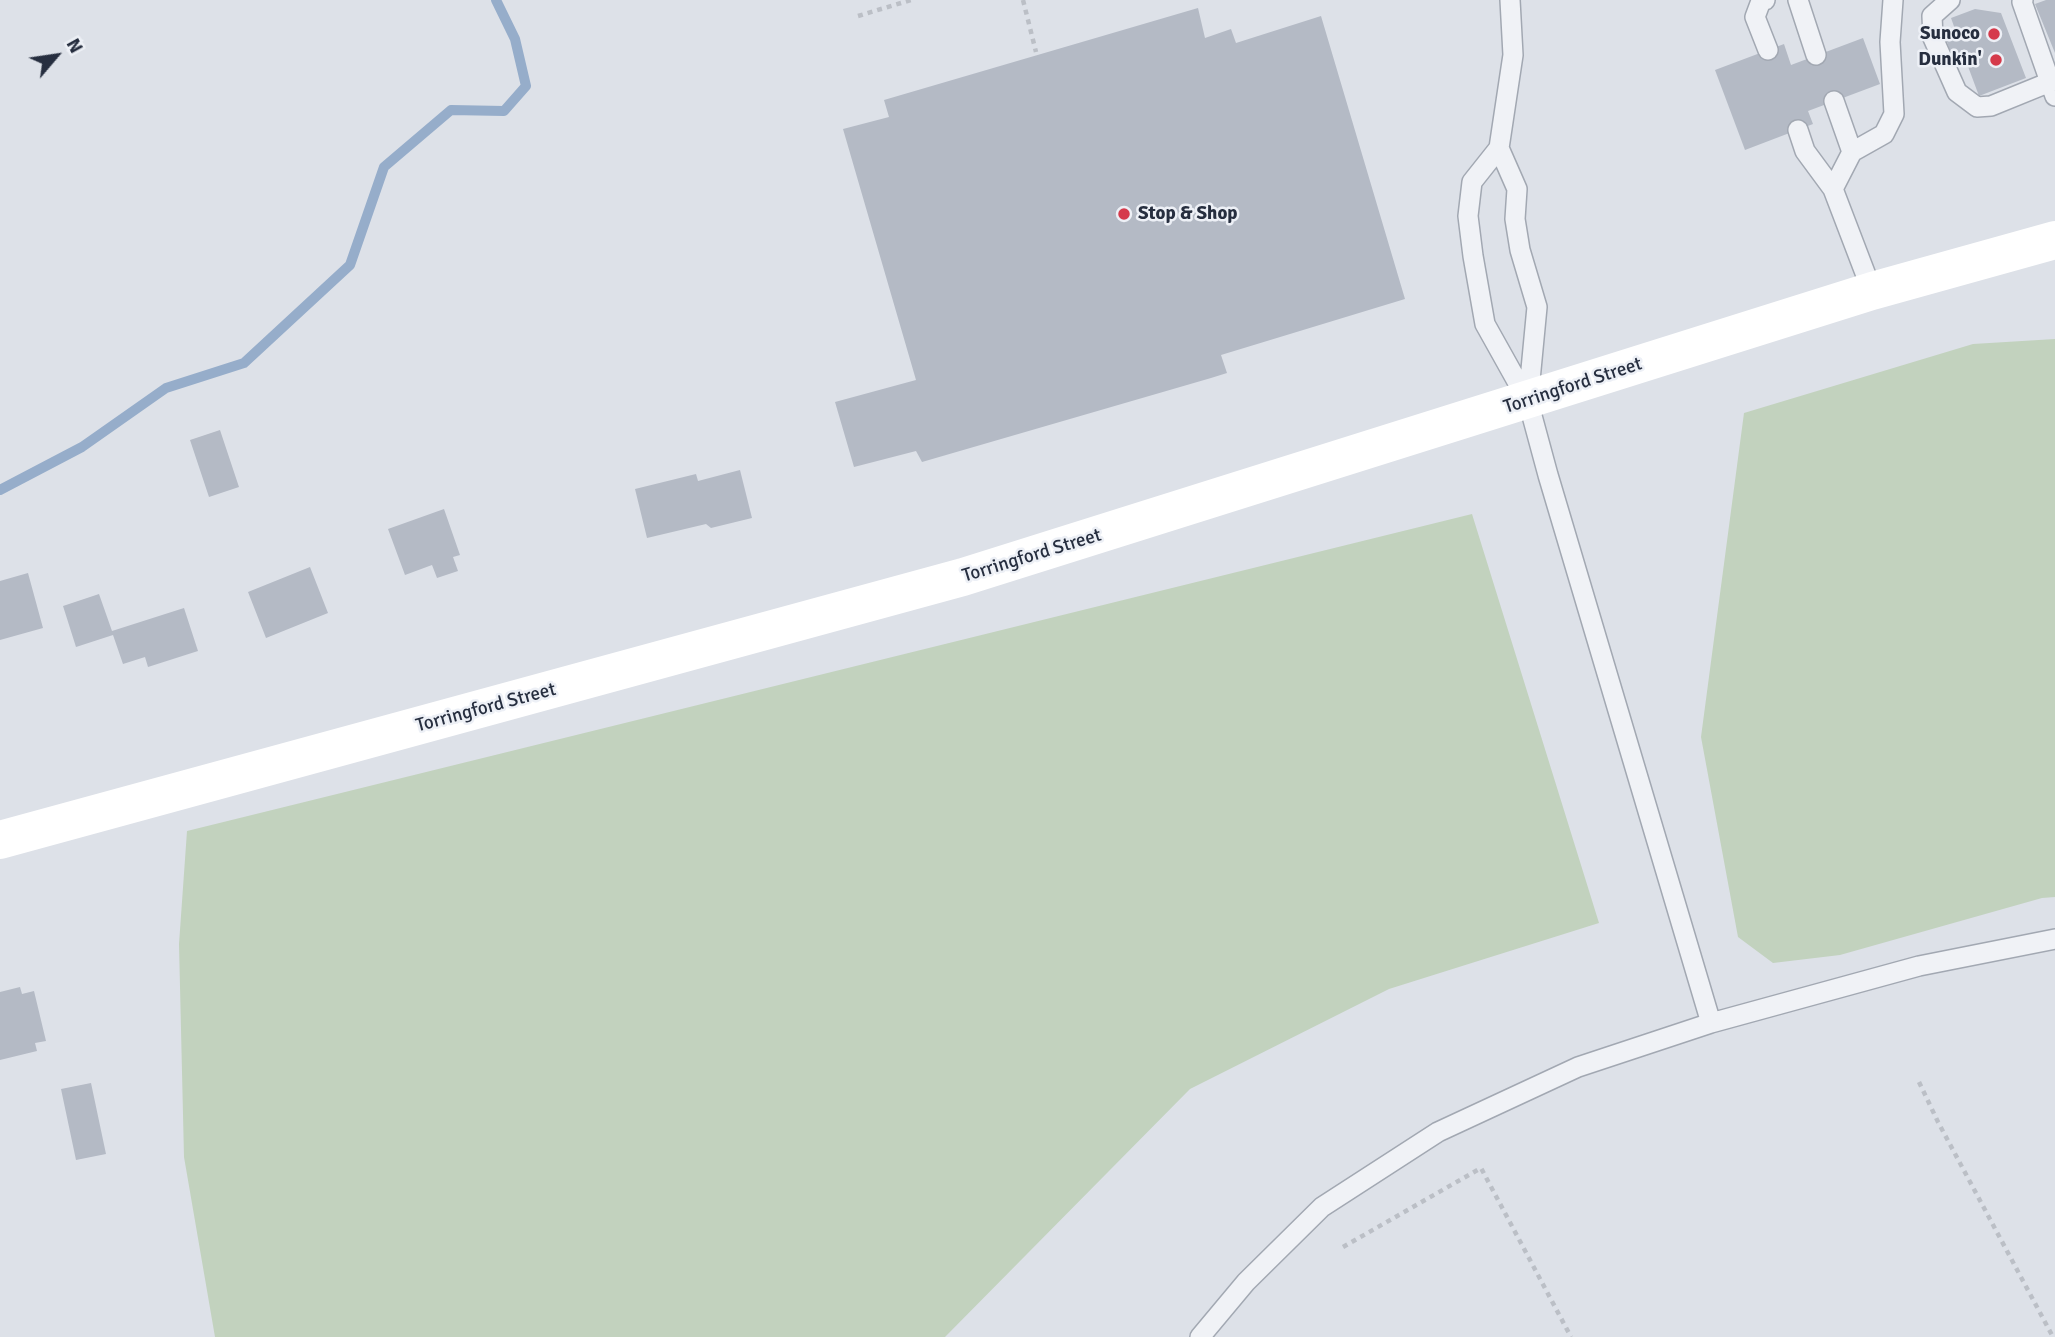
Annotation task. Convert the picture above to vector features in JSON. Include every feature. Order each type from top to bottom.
[{"type":"main road","name":"Torringford Street","points":[[0,840],[963,578],[1872,291],[2055,240]]},
{"type":"lane","points":[[1510,0],[1513,55],[1499,148],[1472,182],[1468,216],[1485,324],[1528,401],[1711,1023]]},
{"type":"lane","points":[[1765,0],[1761,1],[1755,18],[1768,50]]},
{"type":"lane","points":[[1798,0],[1816,55]]},
{"type":"lane","points":[[1833,188],[1852,152],[1884,134],[1894,114],[1890,42],[1893,0]]},
{"type":"lane","points":[[1950,0],[1932,16],[1933,38],[1957,92],[1977,107],[1991,107],[2053,86],[2020,1]]},
{"type":"lane","points":[[1834,101],[1852,152]]},
{"type":"lane","points":[[1798,130],[1805,151],[1833,188],[1872,291]]},
{"type":"lane","points":[[1499,148],[1517,189],[1516,219],[1520,250],[1537,307],[1528,401]]},
{"type":"lane","points":[[1200,1337],[1246,1282],[1322,1207],[1438,1132],[1578,1067],[1711,1023],[1919,966],[2055,939]]},
{"type":"path","points":[[858,16],[911,0]]},
{"type":"path","points":[[1023,0],[1036,52]]},
{"type":"path","points":[[1919,1082],[2053,1337]]},
{"type":"path","points":[[1343,1247],[1481,1168],[1571,1337]]},
{"type":"green space","points":[[2055,339],[2055,897],[2042,898],[1840,955],[1773,963],[1738,937],[1701,737],[1744,413],[1973,344]]},
{"type":"green space","points":[[1472,514],[1599,923],[1389,989],[1190,1089],[945,1337],[215,1337],[184,1157],[179,944],[187,831]]},
{"type":"building","points":[[2055,0],[2055,53],[2035,4]]},
{"type":"building","name":"Stop & Shop","points":[[1198,8],[1205,38],[1231,29],[1236,43],[1321,16],[1405,299],[1221,355],[1227,373],[1211,378],[922,462],[916,451],[854,467],[835,402],[916,380],[843,129],[889,117],[884,100]]},
{"type":"building","points":[[1975,9],[2001,13],[2026,78],[1979,96],[1966,61],[1955,65],[1945,36],[1956,32],[1951,18]]},
{"type":"building","points":[[1863,38],[1880,84],[1808,111],[1813,124],[1745,150],[1715,70],[1784,44],[1791,65]]},
{"type":"building","points":[[220,430],[239,487],[209,497],[190,440]]},
{"type":"building","points":[[740,470],[752,518],[711,528],[706,524],[647,538],[635,489],[696,474],[698,481]]},
{"type":"building","points":[[444,509],[460,555],[453,557],[458,571],[437,578],[432,565],[405,575],[388,529]]},
{"type":"building","points":[[310,567],[328,613],[266,638],[248,592]]},
{"type":"building","points":[[28,573],[43,628],[0,640],[0,581]]},
{"type":"building","points":[[99,594],[112,631],[184,608],[198,651],[148,667],[145,657],[123,664],[113,635],[76,647],[63,606]]},
{"type":"building","points":[[20,987],[22,994],[34,991],[46,1041],[35,1043],[37,1051],[0,1060],[0,992]]},
{"type":"building","points":[[91,1083],[106,1154],[76,1160],[61,1089]]},
{"type":"waterway","points":[[0,490],[82,447],[166,388],[244,363],[350,265],[384,167],[451,110],[504,111],[526,86],[515,39],[496,0]]},
{"type":"place","name":"Sunoco","points":[[1994,34]]},
{"type":"place","name":"Dunkin'","points":[[1996,60]]},
{"type":"place","name":"Stop & Shop","points":[[1124,214]]}]
